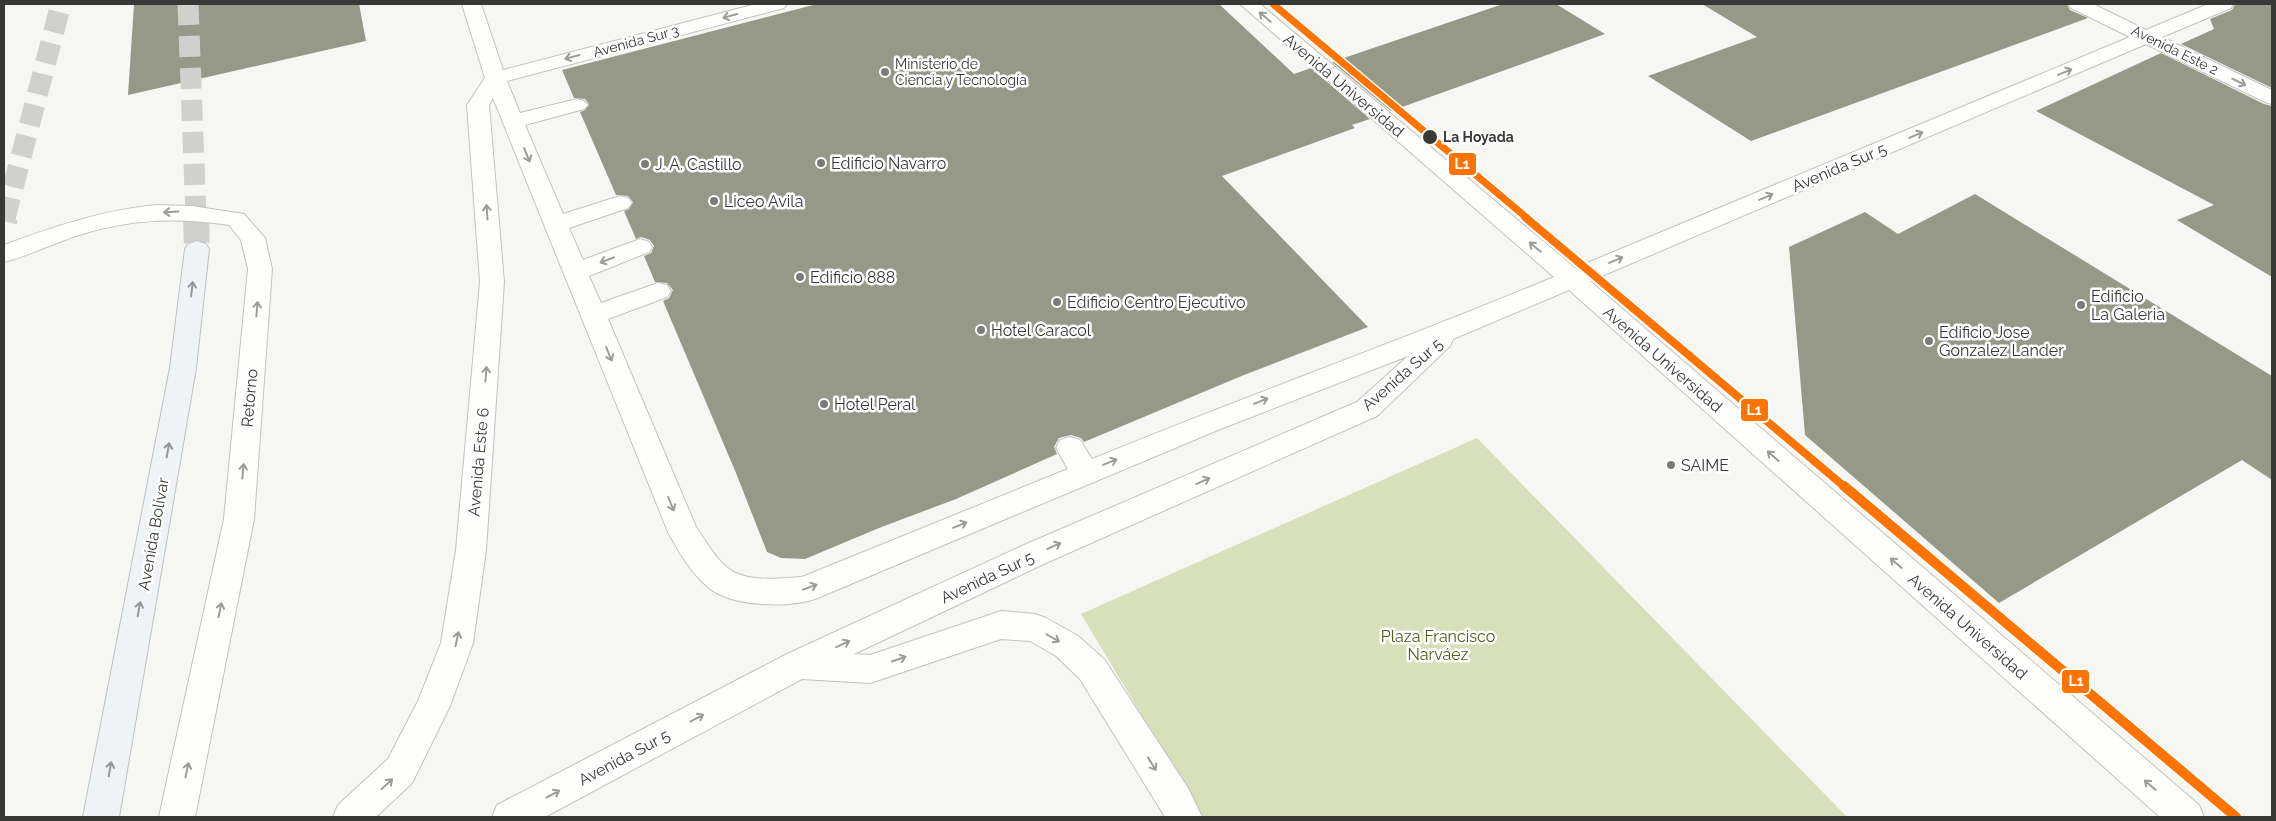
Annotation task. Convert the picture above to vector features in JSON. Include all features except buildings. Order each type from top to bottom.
[{"type":"main road","name":"Avenida Bolívar","points":[[101,817],[183,368],[197,249]]},
{"type":"street","points":[[471,4],[495,78],[593,315],[658,290]]},
{"type":"street","name":"Avenida Universidad","points":[[1249,4],[1571,280],[2186,817]]},
{"type":"street","name":"Avenida Este 2","points":[[2078,4],[2272,98]]},
{"type":"street","name":"Avenida Sur 5","points":[[593,315],[683,532],[701,556],[725,582],[762,592],[804,590],[1085,472],[1328,375],[1453,330],[2224,4]]},
{"type":"street","name":"Avenida Sur 3","points":[[495,78],[784,6]]},
{"type":"street","name":"Avenida Este 6","points":[[351,817],[400,771],[433,706],[457,643],[471,550],[492,282],[478,105],[495,78]]},
{"type":"street","points":[[513,122],[577,105]]},
{"type":"street","points":[[555,225],[620,203]]},
{"type":"street","name":"Retorno","points":[[4,254],[59,232],[122,216],[177,212],[236,218],[253,238],[260,269],[239,519],[177,817]]},
{"type":"street","points":[[575,272],[640,248]]},
{"type":"street","name":"Avenida Sur 5","points":[[510,817],[799,664],[1044,550],[1367,409],[1423,355],[1453,330]]},
{"type":"street","points":[[1070,448],[1085,472]]},
{"type":"street","points":[[799,664],[870,669],[1001,625],[1035,628],[1067,646],[1092,668],[1184,817]]},
{"type":"green space","name":"Plaza Francisco Narváez","points":[[1477,438],[1847,817],[1203,817],[1081,614]]},
{"type":"tunnel","points":[[5,218],[61,4]]},
{"type":"tunnel","points":[[188,4],[196,218]]},
{"type":"tunnel","points":[[4,221],[5,217]]},
{"type":"tunnel","points":[[196,217],[197,249]]},
{"type":"transit line","name":"L1","points":[[1273,4],[2236,817]]},
{"type":"place","name":"Ministerio de Ciencia y Tecnología","points":[[885,72]]},
{"type":"place","name":"La Hoyada","points":[[1430,137]]},
{"type":"place","name":"Edificio Navarro","points":[[821,163]]},
{"type":"place","name":"J. A. Castillo","points":[[645,164]]},
{"type":"place","name":"Liceo Avila","points":[[714,201]]},
{"type":"place","name":"Edificio 888","points":[[800,277]]},
{"type":"place","name":"Edificio Centro Ejecutivo","points":[[1057,302]]},
{"type":"place","name":"Edificio La Galeria","points":[[2081,305]]},
{"type":"place","name":"Hotel Caracol","points":[[981,330]]},
{"type":"place","name":"Edificio Jose Gonzalez Lander","points":[[1929,341]]},
{"type":"place","name":"Hotel Peral","points":[[824,404]]},
{"type":"place","name":"SAIME","points":[[1671,465]]}]
